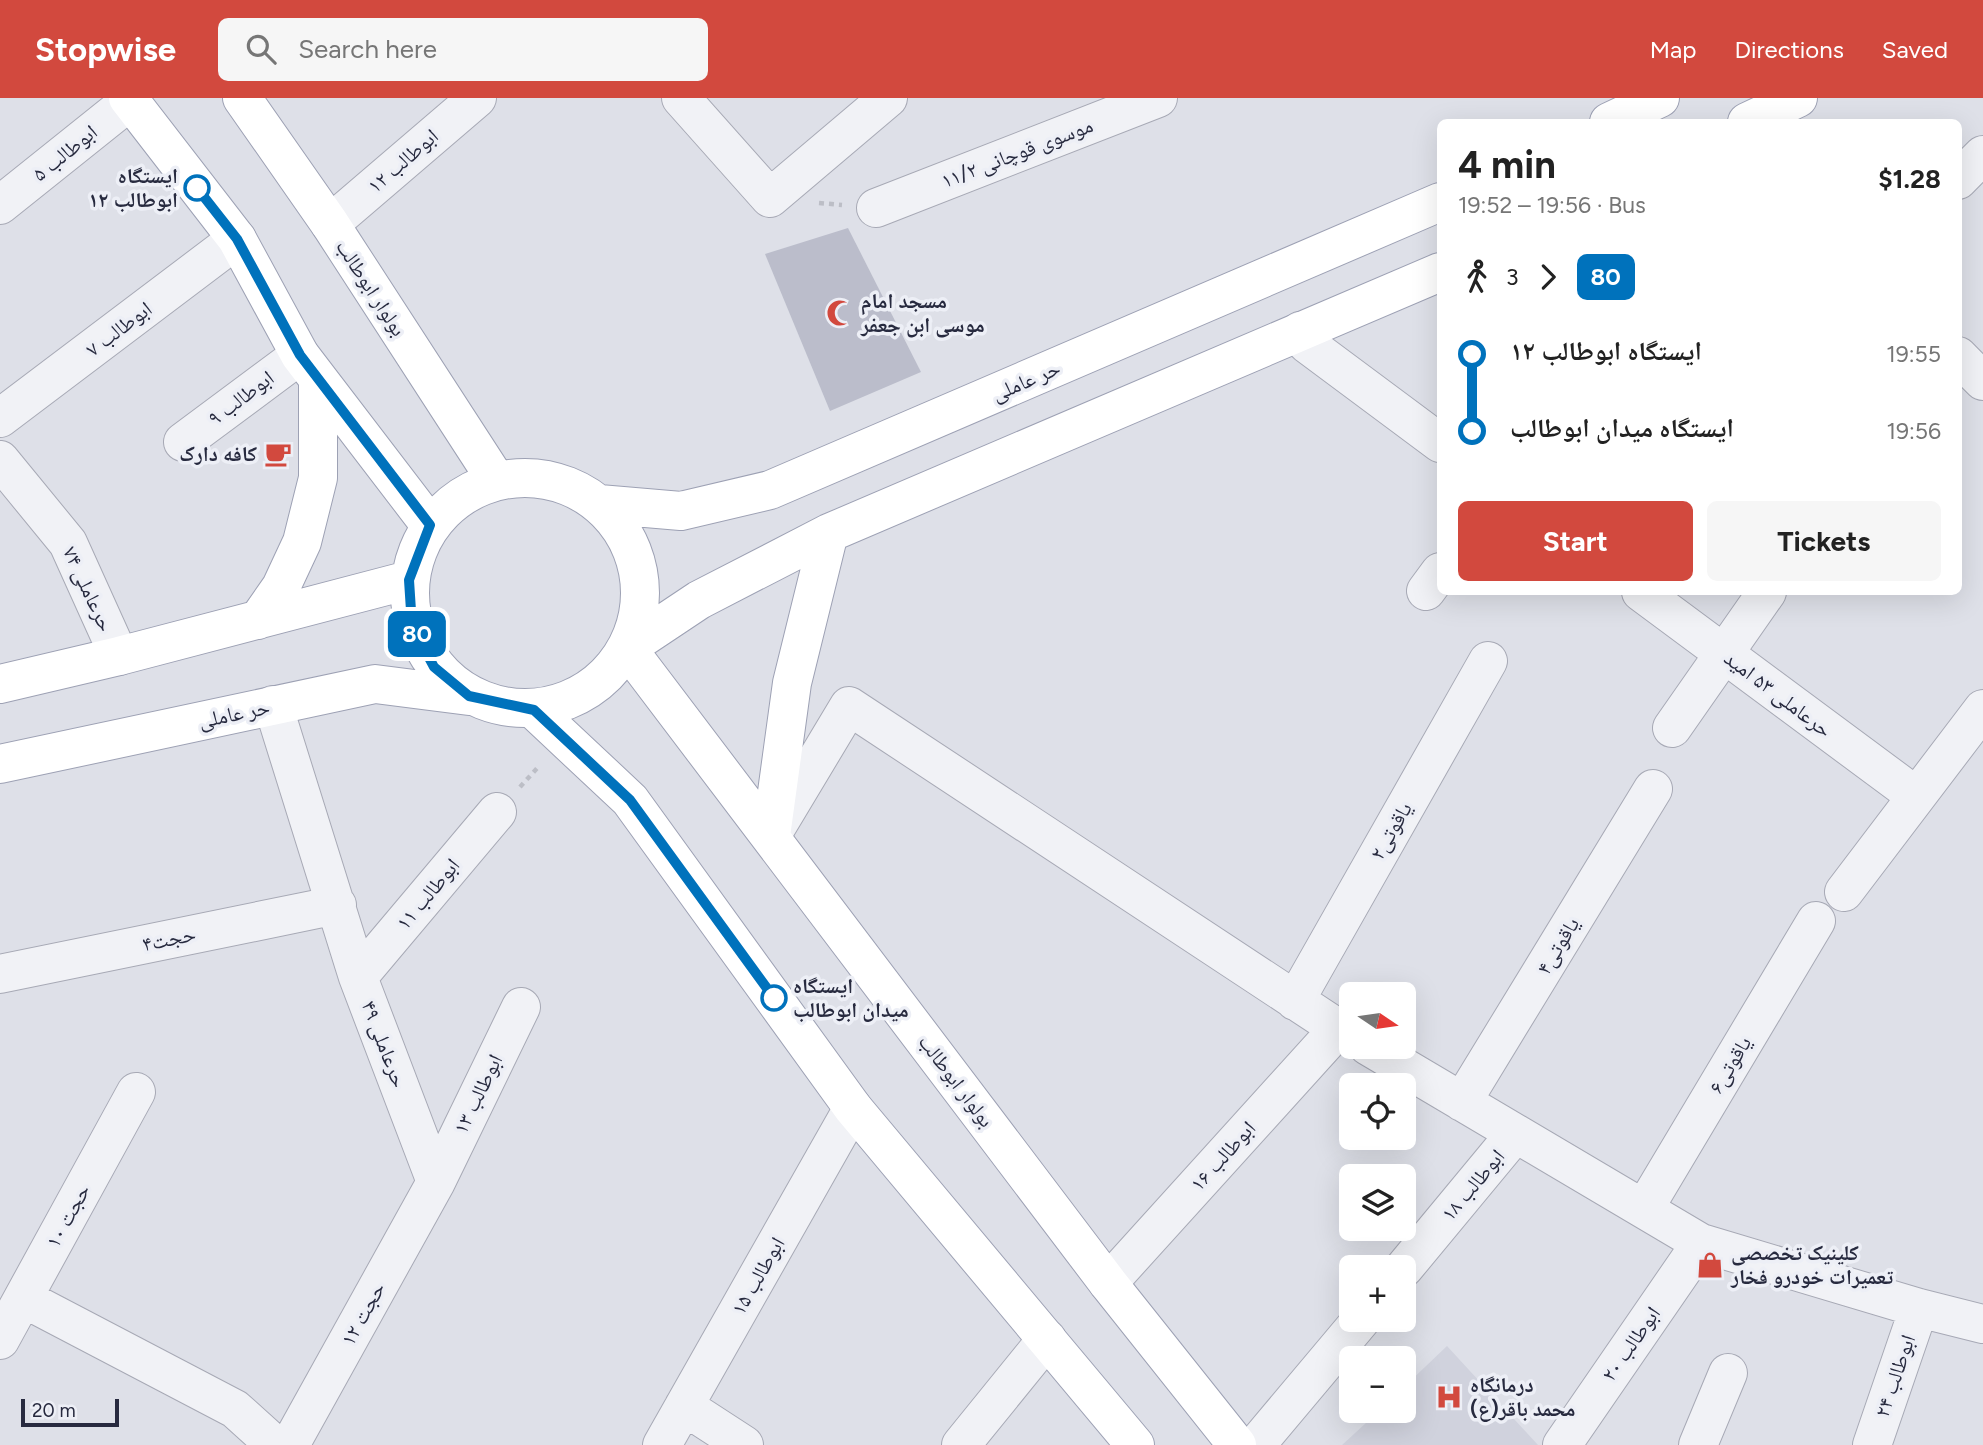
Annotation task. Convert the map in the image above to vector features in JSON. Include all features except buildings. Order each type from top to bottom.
[{"type":"main road","name":"بولوار ابوطالب","points":[[242,98],[330,224],[496,480]]},
{"type":"main road","points":[[1616,119],[1661,98]]},
{"type":"main road","points":[[1753,119],[1798,98]]},
{"type":"main road","points":[[129,99],[237,239],[309,367],[430,525]]},
{"type":"main road","name":"حر عاملی","points":[[599,504],[681,511],[770,490],[1437,203]]},
{"type":"main road","points":[[627,648],[641,597],[631,546],[599,504],[568,485],[532,477],[496,480],[459,497],[430,525],[409,580],[412,626],[434,667],[469,696],[534,710],[571,700],[604,679],[627,648],[699,600],[829,533],[1437,273]]},
{"type":"main road","points":[[258,620],[281,587],[302,542],[318,478],[309,367]]},
{"type":"main road","points":[[771,836],[792,682],[829,533]]},
{"type":"main road","points":[[0,684],[119,656],[409,580]]},
{"type":"main road","name":"بولوار ابوطالب","points":[[627,648],[1108,1283],[1237,1445]]},
{"type":"main road","name":"حر عاملی","points":[[0,764],[375,684],[469,696]]},
{"type":"main road","points":[[534,710],[630,800],[853,1108],[1135,1445]]},
{"type":"street","name":"ابوطالب ۱۲","points":[[330,224],[477,98]]},
{"type":"street","points":[[681,98],[770,198],[888,98]]},
{"type":"street","name":"موسوی قوچانی ۱۱/۲","points":[[876,208],[1157,98]]},
{"type":"street","name":"ابوطالب ۵","points":[[0,205],[129,99]]},
{"type":"street","points":[[1962,176],[1983,155]]},
{"type":"street","name":"ابوطالب ۷","points":[[0,418],[237,239]]},
{"type":"street","points":[[1300,331],[1307,344],[1437,441]]},
{"type":"street","points":[[1962,360],[1983,380]]},
{"type":"street","name":"ابوطالب ۹","points":[[183,442],[309,367]]},
{"type":"street","name":"حرعاملی ۷۴","points":[[0,460],[68,543],[119,656]]},
{"type":"street","name":"حرعاملی ۵۳ امید","points":[[1644,595],[1916,796]]},
{"type":"street","points":[[1672,729],[1765,595]]},
{"type":"street","name":"یاقوتی۲","points":[[1295,1001],[1488,661]]},
{"type":"street","name":"حرعاملی ۴۹","points":[[273,705],[358,976],[436,1182]]},
{"type":"street","points":[[771,836],[849,706],[1339,1030]]},
{"type":"street","points":[[1844,892],[1983,709]]},
{"type":"street","name":"یاقوتی۴","points":[[1462,1102],[1653,789]]},
{"type":"street","name":"ابوطالب ۱۱","points":[[358,976],[497,812]]},
{"type":"street","name":"حجت۴","points":[[0,974],[337,905]]},
{"type":"street","name":"یاقوتی۶","points":[[1644,1209],[1816,921]]},
{"type":"street","name":"ابوطالب ۱۳","points":[[436,1182],[521,1007]]},
{"type":"street","name":"ابوطالب ۱۶","points":[[1108,1283],[1339,1051]]},
{"type":"street","points":[[1388,1059],[1701,1243],[1919,1308],[1983,1324]]},
{"type":"street","name":"حجت ۱۰","points":[[0,1340],[136,1092]]},
{"type":"street","name":"ابوطالب ۱۵","points":[[662,1445],[853,1108]]},
{"type":"street","name":"ابوطالب ۱۸","points":[[1415,1255],[1515,1134]]},
{"type":"street","name":"حجت ۱۲","points":[[290,1445],[436,1182]]},
{"type":"street","name":"ابوطالب ۲۰","points":[[1562,1445],[1701,1243]]},
{"type":"street","points":[[23,1298],[235,1409],[275,1445]]},
{"type":"street","name":"ابوطالب ۲۴","points":[[1872,1445],[1919,1308]]},
{"type":"street","points":[[1256,1445],[1351,1332]]},
{"type":"street","points":[[961,1445],[1047,1339]]},
{"type":"street","points":[[1698,1445],[1728,1373]]},
{"type":"street","points":[[684,1406],[744,1445]]},
{"type":"path","points":[[497,812],[564,738]]},
{"type":"shaded area","name":"درمانگاه محمد باقر(ع)","points":[[1447,1346],[1538,1445],[1342,1445],[1366,1423],[1416,1423],[1416,1376]]},
{"type":"bus line","name":"80","points":[[197,188],[237,239],[300,355],[430,525],[409,580],[412,626],[434,667],[469,696],[534,710],[630,800],[774,998]]},
{"type":"place","name":"ایستگاه ابوطالب ۱۲","points":[[197,188]]},
{"type":"place","name":"مسجد امام موسی ابن جعفر","points":[[840,313]]},
{"type":"place","name":"کافه دارک","points":[[278,454]]},
{"type":"place","name":"ایستگاه میدان ابوطالب","points":[[774,998]]},
{"type":"place","name":"کلینیک تخصصی تعمیرات خودرو فخار","points":[[1710,1265]]},
{"type":"place","name":"درمانگاه محمد باقر(ع)","points":[[1449,1397]]}]
